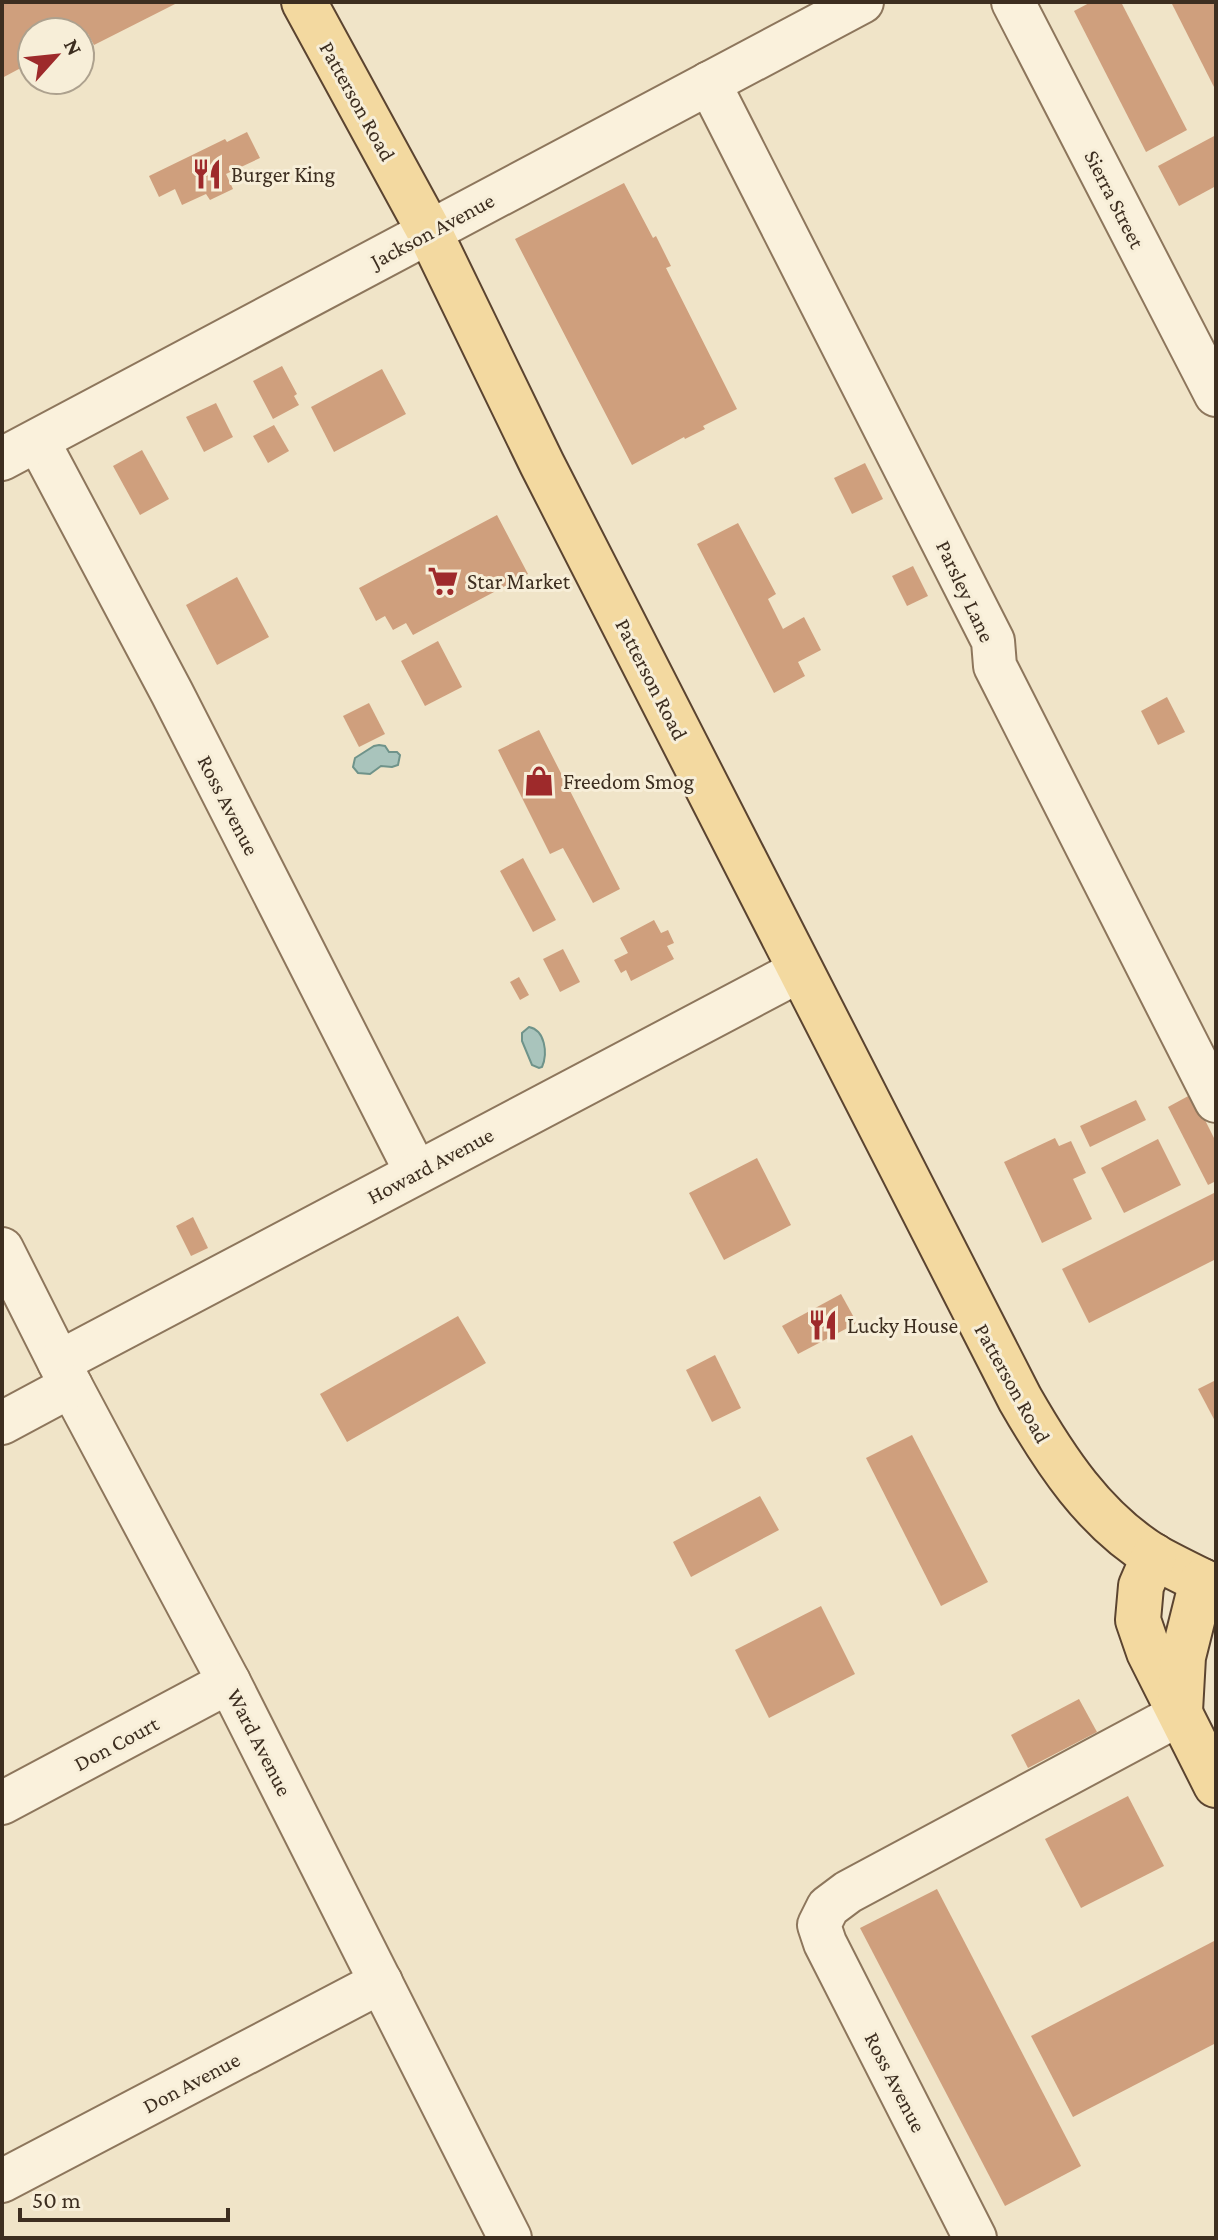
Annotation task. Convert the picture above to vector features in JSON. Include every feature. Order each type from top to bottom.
[{"type":"main road","name":"Patterson Road","points":[[304,2],[429,231],[542,464],[1020,1399],[1070,1480],[1112,1523],[1154,1556],[1209,1584]]},
{"type":"main road","points":[[1154,1556],[1141,1586],[1138,1620],[1149,1652],[1216,1784]]},
{"type":"main road","points":[[1180,1714],[1183,1657],[1209,1584]]},
{"type":"main road","points":[[1216,1667],[1202,1696],[1216,1784]]},
{"type":"street","name":"Jackson Avenue","points":[[20,450],[862,2]]},
{"type":"street","name":"Sierra Street","points":[[1013,2],[1216,395]]},
{"type":"street","name":"Parsley Lane","points":[[709,83],[993,641],[995,666],[1216,1101]]},
{"type":"street","name":"Ross Avenue","points":[[20,450],[172,693],[416,1172]]},
{"type":"street","name":"Howard Avenue","points":[[2,1423],[65,1374],[416,1172],[801,970]]},
{"type":"street","name":"Ward Avenue","points":[[2,1249],[229,1682],[510,2238]]},
{"type":"street","name":"Don Court","points":[[2,1803],[229,1682]]},
{"type":"street","name":"Ross Avenue","points":[[975,2238],[825,1943],[819,1925],[828,1907],[848,1892],[1180,1714]]},
{"type":"street","name":"Don Avenue","points":[[2,2181],[381,1982]]},
{"type":"water","points":[[379,745],[400,755],[398,765],[381,766],[370,774],[358,773],[353,767],[355,758]]},
{"type":"water","points":[[529,1027],[539,1033],[544,1043],[544,1061],[539,1068],[532,1065],[522,1041],[522,1033]]},
{"type":"building","points":[[2,2],[179,2],[96,44],[96,16],[16,16],[16,71],[2,78]]},
{"type":"building","points":[[1091,2],[1121,2],[1187,130],[1146,152],[1074,11]]},
{"type":"building","points":[[1171,2],[1216,2],[1216,91]]},
{"type":"building","points":[[247,132],[260,158],[226,174],[233,189],[210,200],[206,194],[182,205],[175,189],[159,197],[149,176],[225,139],[227,142]]},
{"type":"building","points":[[1216,135],[1216,186],[1179,206],[1158,166]]},
{"type":"building","points":[[624,183],[671,266],[666,268],[737,409],[703,426],[705,429],[632,465],[515,239]]},
{"type":"building","points":[[282,366],[297,394],[294,396],[299,405],[273,419],[253,381]]},
{"type":"building","points":[[382,369],[406,414],[334,452],[311,407]]},
{"type":"building","points":[[216,403],[233,437],[204,452],[186,417]]},
{"type":"building","points":[[274,425],[289,451],[268,463],[253,436]]},
{"type":"building","points":[[142,450],[169,499],[140,515],[113,466]]},
{"type":"building","points":[[865,463],[883,499],[852,514],[834,478]]},
{"type":"building","name":"Star Market","points":[[497,515],[528,574],[413,635],[406,623],[393,630],[385,616],[376,621],[359,588]]},
{"type":"building","points":[[738,523],[776,594],[768,599],[783,629],[804,617],[821,650],[798,662],[805,676],[774,693],[697,544]]},
{"type":"building","points":[[913,566],[928,596],[907,606],[892,576]]},
{"type":"building","points":[[237,577],[269,637],[217,665],[186,605]]},
{"type":"building","points":[[438,641],[462,687],[425,706],[401,661]]},
{"type":"building","points":[[1167,697],[1185,732],[1158,745],[1141,711]]},
{"type":"building","points":[[369,703],[385,734],[359,747],[343,716]]},
{"type":"building","points":[[539,730],[620,889],[593,903],[563,848],[550,854],[498,750]]},
{"type":"building","points":[[523,858],[556,920],[533,932],[500,871]]},
{"type":"building","points":[[654,920],[661,933],[668,930],[674,943],[667,946],[674,959],[631,981],[626,970],[621,973],[614,960],[628,953],[620,938]]},
{"type":"building","points":[[563,949],[580,982],[560,992],[543,959]]},
{"type":"building","points":[[519,977],[529,995],[520,1000],[510,982]]},
{"type":"building","points":[[1192,1094],[1216,1142],[1216,1181],[1208,1185],[1168,1107]]},
{"type":"building","points":[[1136,1100],[1146,1120],[1090,1147],[1080,1126]]},
{"type":"building","points":[[1055,1138],[1059,1146],[1071,1141],[1086,1173],[1073,1179],[1092,1219],[1042,1243],[1004,1162]]},
{"type":"building","points":[[1158,1139],[1181,1185],[1124,1213],[1101,1168]]},
{"type":"building","points":[[757,1158],[791,1225],[724,1260],[689,1193]]},
{"type":"building","points":[[1216,1192],[1216,1259],[1089,1323],[1062,1269]]},
{"type":"building","points":[[193,1217],[208,1248],[191,1256],[176,1226]]},
{"type":"building","points":[[841,1294],[857,1323],[798,1354],[782,1326]]},
{"type":"building","points":[[458,1316],[486,1363],[347,1442],[320,1394]]},
{"type":"building","points":[[715,1355],[741,1408],[712,1422],[686,1370]]},
{"type":"building","points":[[1216,1380],[1216,1423],[1198,1389]]},
{"type":"building","points":[[912,1435],[988,1582],[941,1606],[866,1458]]},
{"type":"building","points":[[760,1496],[779,1530],[691,1577],[673,1542]]},
{"type":"building","points":[[821,1606],[855,1674],[769,1718],[735,1650]]},
{"type":"building","points":[[1079,1699],[1097,1732],[1028,1768],[1011,1735]]},
{"type":"building","points":[[1128,1796],[1164,1866],[1081,1908],[1045,1839]]},
{"type":"building","points":[[937,1889],[1081,2166],[1005,2206],[860,1928]]},
{"type":"building","points":[[1216,1940],[1216,2043],[1073,2117],[1031,2036]]},
{"type":"place","name":"Burger King","points":[[207,174]]},
{"type":"place","name":"Star Market","points":[[443,581]]},
{"type":"place","name":"Freedom Smog","points":[[539,781]]},
{"type":"place","name":"Lucky House","points":[[823,1325]]}]
